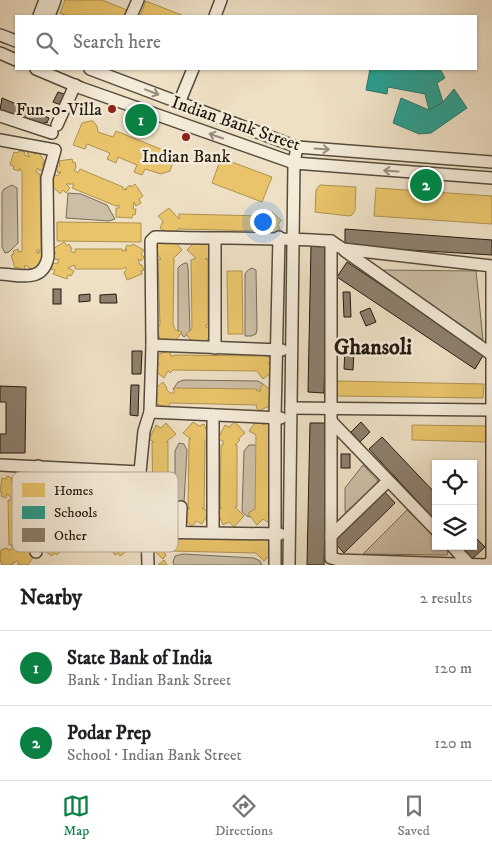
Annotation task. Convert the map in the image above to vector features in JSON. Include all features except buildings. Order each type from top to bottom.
[{"type":"street","points":[[39,15],[45,0]]},
{"type":"street","points":[[49,15],[55,0]]},
{"type":"street","points":[[132,15],[138,0]]},
{"type":"street","points":[[139,15],[145,0]]},
{"type":"street","points":[[215,15],[221,0]]},
{"type":"street","points":[[0,35],[15,42]]},
{"type":"street","points":[[0,53],[15,60]]},
{"type":"street","name":"Indian Bank Street","points":[[38,70],[75,85],[294,163],[492,178]]},
{"type":"street","name":"Indian Bank Street","points":[[96,70],[114,73],[179,103],[297,147],[492,162]]},
{"type":"street","points":[[179,103],[193,70]]},
{"type":"street","points":[[0,116],[55,129],[75,85]]},
{"type":"street","points":[[0,140],[55,150],[47,178],[48,257],[46,267],[41,274],[0,274]]},
{"type":"street","points":[[289,565],[294,163],[297,147]]},
{"type":"street","points":[[275,565],[275,417],[279,237]]},
{"type":"street","points":[[0,465],[140,472],[146,424],[150,412],[152,345],[151,241],[155,238],[279,237],[330,241],[491,354]]},
{"type":"street","points":[[215,239],[215,348]]},
{"type":"street","points":[[330,241],[331,561],[490,563],[492,559],[492,266],[343,249]]},
{"type":"street","points":[[152,345],[292,351]]},
{"type":"street","points":[[150,412],[275,417],[331,408],[492,410]]},
{"type":"street","points":[[213,415],[213,532]]},
{"type":"street","points":[[332,422],[432,526]]},
{"type":"street","points":[[38,466],[38,472]]},
{"type":"street","points":[[331,536],[388,481]]},
{"type":"street","points":[[180,507],[180,532],[289,534]]},
{"type":"street","points":[[456,550],[469,564]]},
{"type":"street","points":[[148,552],[148,565]]},
{"type":"shaded area","points":[[12,185],[17,188],[18,243],[9,252],[5,253],[2,247],[2,193],[4,189]]},
{"type":"shaded area","points":[[68,193],[81,194],[107,205],[115,219],[109,221],[66,218]]},
{"type":"shaded area","points":[[187,263],[188,267],[190,332],[184,337],[178,330],[178,268]]},
{"type":"shaded area","points":[[252,268],[256,270],[257,329],[256,334],[245,336],[245,274]]},
{"type":"shaded area","points":[[382,270],[476,271],[483,340]]},
{"type":"shaded area","points":[[184,380],[258,381],[263,384],[265,389],[262,393],[178,394],[173,389],[178,382]]},
{"type":"shaded area","points":[[179,443],[184,444],[187,450],[184,502],[178,505],[178,472],[175,472],[175,451]]},
{"type":"shaded area","points":[[249,445],[255,445],[258,450],[257,509],[251,517],[242,512],[244,451]]},
{"type":"shaded area","points":[[363,465],[378,481],[347,517],[345,510],[345,488]]},
{"type":"shaded area","points":[[407,510],[432,533],[432,550],[449,550],[447,555],[363,554]]},
{"type":"shaded area","points":[[183,554],[254,558],[260,561],[262,565],[174,565],[175,556]]},
{"type":"place","name":"Fun-o-Villa","points":[[112,109]]},
{"type":"place","name":"State Bank of India","points":[[141,120]]},
{"type":"place","name":"Indian Bank","points":[[186,137]]},
{"type":"place","name":"Podar Prep","points":[[426,185]]},
{"type":"district","name":"Ghansoli","points":[[373,346]]}]
